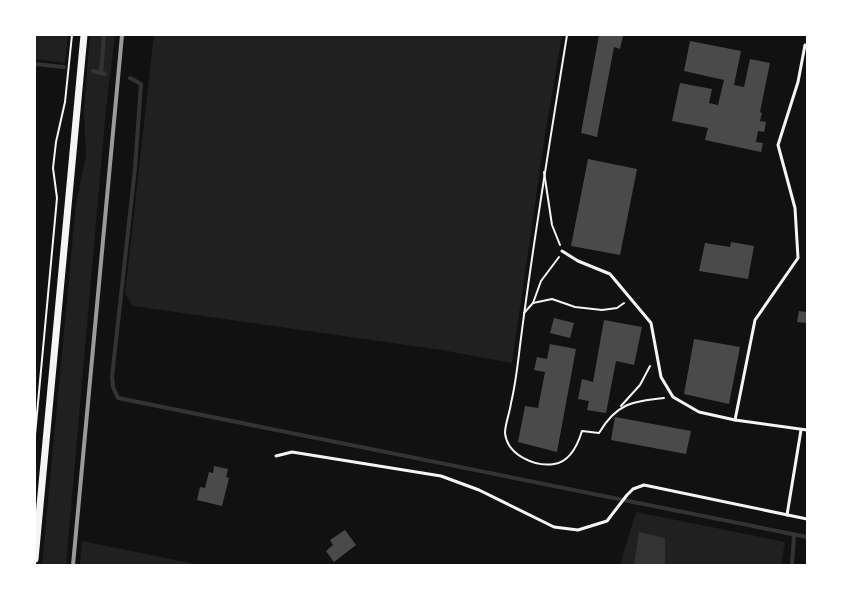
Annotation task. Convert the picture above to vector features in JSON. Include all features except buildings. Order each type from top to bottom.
[{"type":"street","points":[[35,559],[84,35]]},
{"type":"lane","points":[[735,420],[755,320],[798,258],[795,208],[778,145],[798,82],[805,45]]},
{"type":"lane","points":[[562,251],[578,261],[610,274],[651,323],[661,377],[672,397],[699,412],[735,420],[807,430]]},
{"type":"lane","points":[[788,515],[801,430]]},
{"type":"lane","points":[[276,456],[292,452],[441,476],[479,490],[554,527],[578,530],[607,521],[627,495],[634,489],[644,485],[807,519]]},
{"type":"path","points":[[35,435],[57,198],[53,168],[56,142],[65,102],[72,35]]},
{"type":"path","points":[[567,35],[544,170],[516,376],[505,433],[511,447],[521,458],[532,462],[556,464],[569,456],[579,443],[582,431],[599,433],[606,420],[640,385],[658,353]]},
{"type":"path","points":[[524,313],[533,302],[541,281],[562,251],[552,225],[544,170]]},
{"type":"path","points":[[533,302],[552,299],[575,307],[602,310],[617,308],[631,298]]},
{"type":"path","points":[[619,408],[637,400],[672,397]]},
{"type":"shaded area","points":[[35,35],[68,35],[65,63],[35,59]]},
{"type":"shaded area","points":[[90,35],[115,35],[106,109],[66,565],[42,565],[76,204],[86,156],[84,110]]},
{"type":"shaded area","points":[[154,35],[562,35],[545,134],[512,363],[442,350],[133,306],[125,294]]},
{"type":"shaded area","points":[[636,512],[785,542],[781,565],[620,565]]},
{"type":"shaded area","points":[[639,532],[665,538],[665,565],[634,565]]},
{"type":"shaded area","points":[[82,541],[200,565],[80,565]]},
{"type":"waterway","points":[[101,73],[104,35]]},
{"type":"waterway","points":[[35,64],[64,67]]},
{"type":"waterway","points":[[93,71],[105,74]]},
{"type":"waterway","points":[[130,78],[141,84],[135,168],[112,377],[113,387],[118,398],[807,537]]},
{"type":"waterway","points":[[792,565],[794,536]]},
{"type":"railway","points":[[73,565],[122,35]]}]
